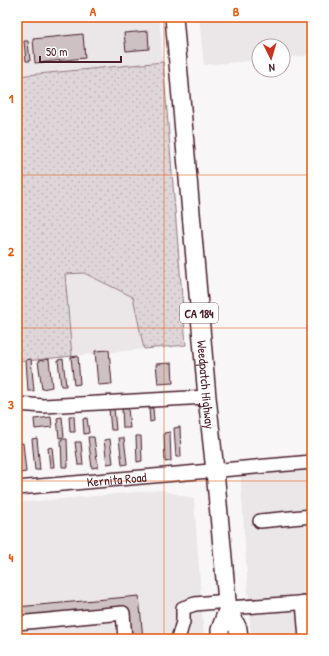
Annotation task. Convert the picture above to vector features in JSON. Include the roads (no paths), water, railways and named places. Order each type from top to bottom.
[{"type":"main road","name":"Weedpatch Highway","points":[[174,17],[206,397],[215,471],[227,605],[238,629],[239,639]]},
{"type":"main road","name":"Weedpatch Highway","points":[[220,639],[220,630],[227,605]]},
{"type":"street","points":[[17,404],[44,406],[206,397]]},
{"type":"street","name":"Kernita Road","points":[[17,488],[312,462]]},
{"type":"street","points":[[260,521],[312,516]]},
{"type":"street","points":[[178,639],[183,622],[183,608],[195,604],[227,605],[308,602],[306,639]]},
{"type":"street","points":[[17,623],[123,613],[125,639]]}]
